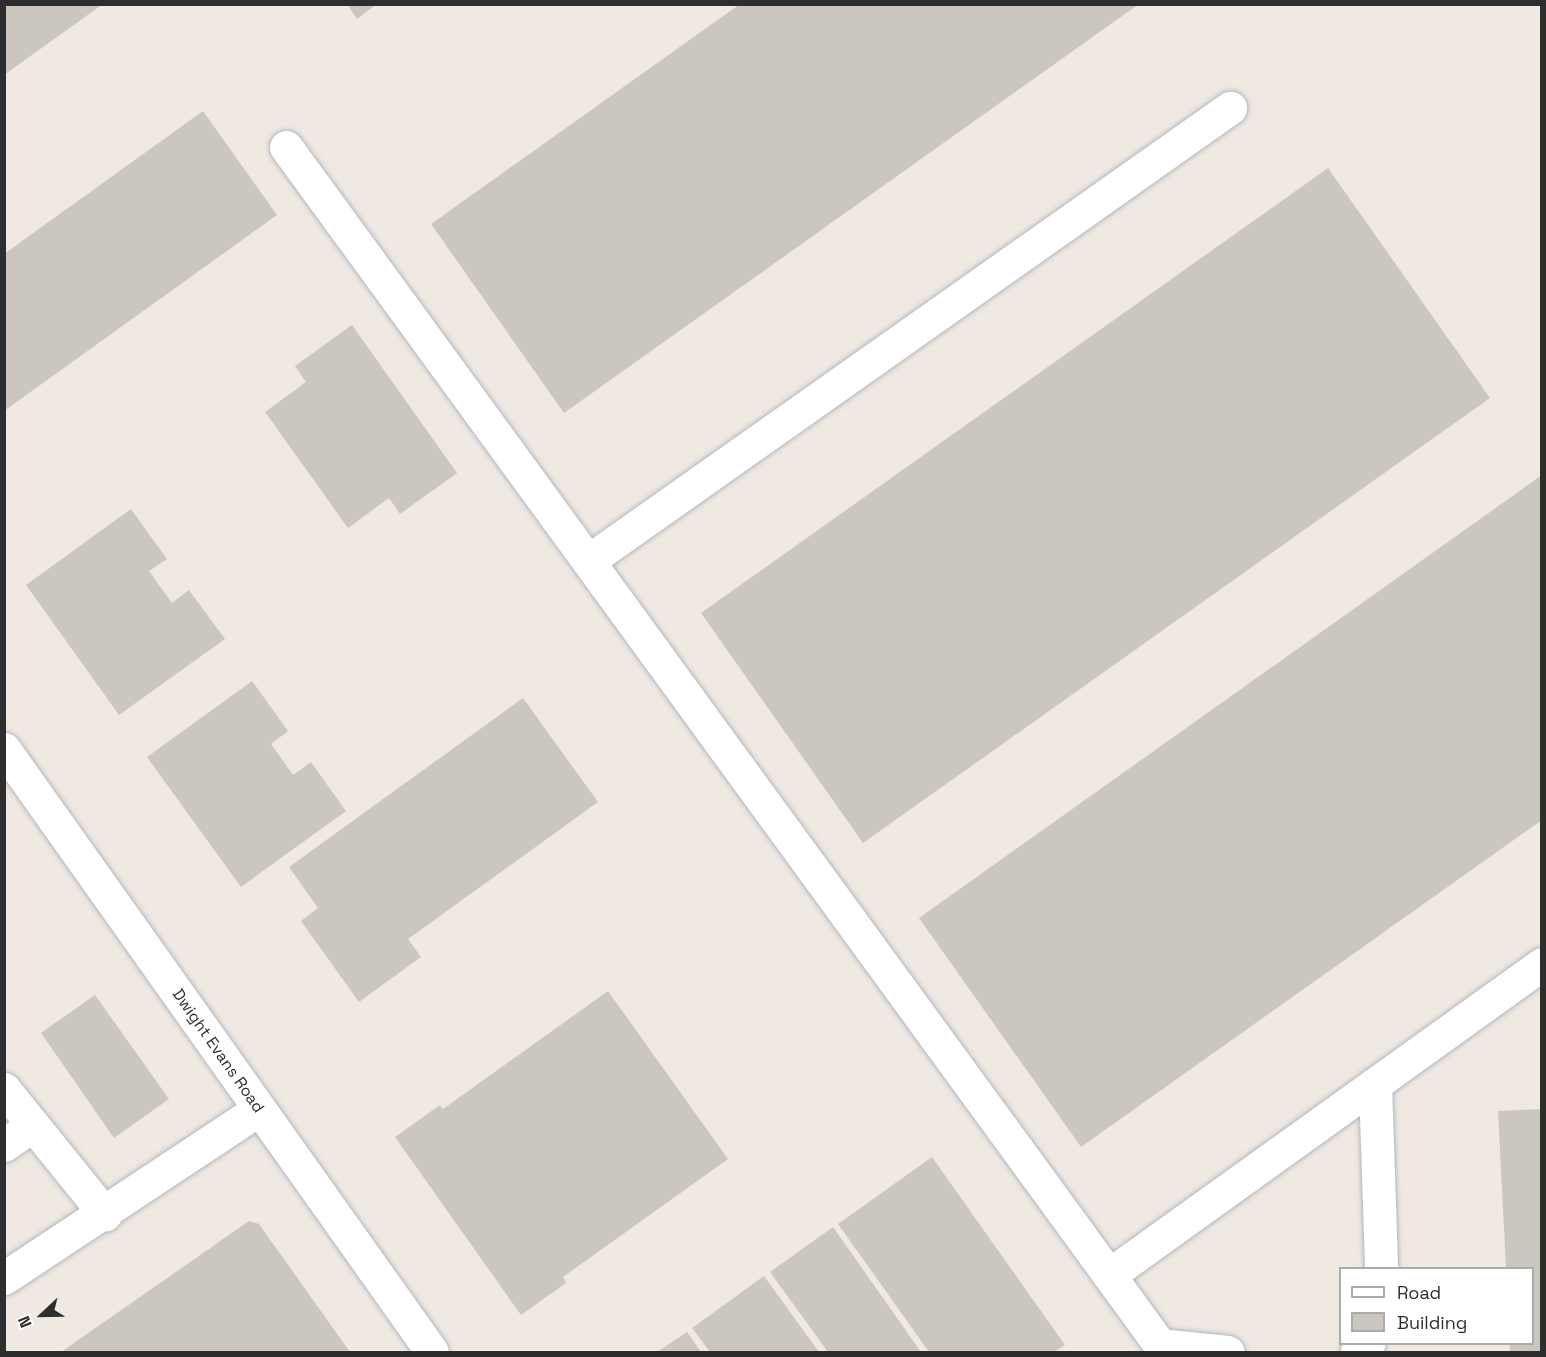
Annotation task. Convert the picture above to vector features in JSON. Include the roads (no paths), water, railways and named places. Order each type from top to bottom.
[{"type":"street","points":[[588,561],[1230,108]]},
{"type":"street","points":[[286,147],[1162,1349],[1228,1353]]},
{"type":"street","name":"Dwight Evans Road","points":[[4,749],[432,1353]]},
{"type":"street","points":[[1109,1275],[1542,964]]},
{"type":"street","points":[[1375,1084],[1381,1267]]},
{"type":"street","points":[[4,1089],[105,1214]]},
{"type":"street","points":[[4,1278],[105,1214],[259,1109]]},
{"type":"street","points":[[4,1145],[33,1125]]}]
